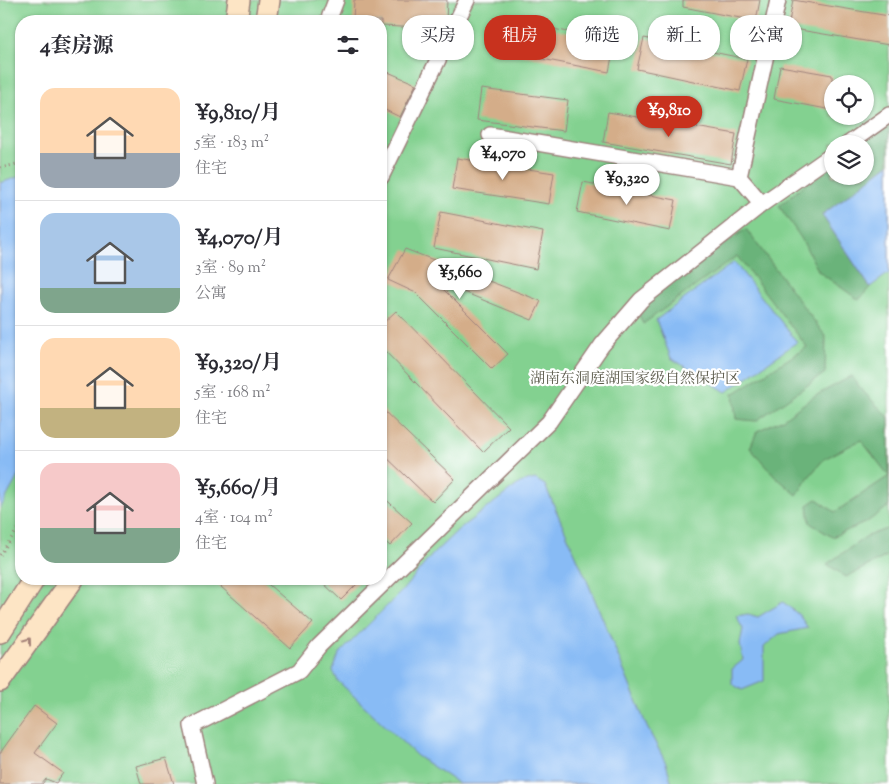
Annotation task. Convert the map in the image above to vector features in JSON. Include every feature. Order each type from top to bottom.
[{"type":"main road","points":[[237,15],[239,0]]},
{"type":"main road","points":[[267,15],[269,0]]},
{"type":"main road","points":[[0,632],[30,585]]},
{"type":"main road","points":[[0,680],[69,585]]},
{"type":"street","points":[[330,15],[336,0]]},
{"type":"street","points":[[387,165],[468,0]]},
{"type":"street","points":[[740,177],[778,0]]},
{"type":"street","points":[[861,135],[889,115]]},
{"type":"street","points":[[490,135],[740,177],[762,204]]},
{"type":"street","points":[[387,580],[548,422],[602,345],[641,300],[762,204],[824,161]]},
{"type":"street","points":[[205,784],[192,726],[299,671],[326,640],[382,585]]},
{"type":"path","points":[[0,168],[15,164]]},
{"type":"path","points":[[0,556],[15,533]]},
{"type":"green space","name":"湖南东洞庭湖国家级自然保护区","points":[[0,0],[889,0],[889,784],[0,784]]},
{"type":"green space","points":[[889,123],[889,164],[874,175],[874,135],[871,135]]},
{"type":"green space","points":[[824,169],[824,185],[861,185],[822,215],[870,287],[859,300],[819,272],[801,238],[779,206]]},
{"type":"green space","points":[[746,229],[826,337],[825,373],[756,421],[736,419],[733,394],[807,347],[737,256],[643,324],[637,310],[689,268]]},
{"type":"green space","points":[[852,376],[861,389],[889,418],[889,476],[861,440],[824,459],[797,495],[776,477],[750,448],[757,431],[783,419],[813,397]]},
{"type":"green space","points":[[889,476],[889,506],[867,522],[832,537],[810,523],[808,505],[817,499],[835,512]]},
{"type":"green space","points":[[889,528],[889,555],[846,577],[827,564],[867,536]]},
{"type":"water","points":[[889,164],[889,273],[870,287],[822,215],[861,185],[874,185],[874,175]]},
{"type":"water","points":[[15,178],[15,482],[0,509],[0,183]]},
{"type":"water","points":[[734,262],[797,342],[726,392],[671,358],[656,320]]},
{"type":"water","points":[[535,479],[545,485],[588,583],[647,727],[666,763],[672,784],[459,784],[417,756],[338,681],[333,671],[339,654],[401,592],[433,554],[459,529],[520,483]]},
{"type":"water","points":[[783,602],[799,615],[808,628],[779,634],[764,647],[764,681],[742,690],[732,684],[732,669],[743,660],[740,644],[743,629],[736,616],[748,614],[758,617]]},
{"type":"building","points":[[354,0],[447,0],[446,15],[402,15],[402,27],[387,26],[387,15],[353,15]]},
{"type":"building","points":[[683,0],[760,0],[757,15],[730,16],[683,7]]},
{"type":"building","points":[[793,0],[889,16],[889,45],[802,30],[802,15],[790,15]]},
{"type":"building","points":[[556,30],[566,31],[566,60],[611,60],[609,72],[547,60],[556,60]]},
{"type":"building","points":[[644,38],[648,39],[648,60],[720,60],[720,53],[730,56],[730,60],[747,60],[740,91],[637,69]]},
{"type":"building","points":[[780,66],[832,75],[824,75],[824,108],[774,99]]},
{"type":"building","points":[[387,72],[416,84],[400,117],[387,111]]},
{"type":"building","points":[[481,89],[568,100],[564,131],[477,120]]},
{"type":"building","points":[[608,112],[736,134],[731,164],[603,142]]},
{"type":"building","points":[[457,158],[554,173],[549,204],[452,189]]},
{"type":"building","points":[[583,182],[676,200],[670,231],[577,212]]},
{"type":"building","points":[[441,212],[543,232],[536,269],[434,248]]},
{"type":"building","points":[[405,249],[541,301],[532,320],[434,280],[508,354],[492,369],[416,293],[388,280]]},
{"type":"building","points":[[396,311],[509,427],[483,452],[387,353],[387,319]]},
{"type":"building","points":[[387,414],[455,479],[433,502],[387,458]]},
{"type":"building","points":[[387,500],[412,523],[390,546],[387,543]]},
{"type":"building","points":[[219,585],[269,585],[313,623],[290,648]]},
{"type":"building","points":[[325,585],[356,585],[341,600]]},
{"type":"building","points":[[34,706],[57,723],[35,753],[63,773],[56,783],[46,779],[42,784],[0,784],[0,753]]},
{"type":"building","points":[[166,758],[174,784],[141,784],[136,766]]}]
